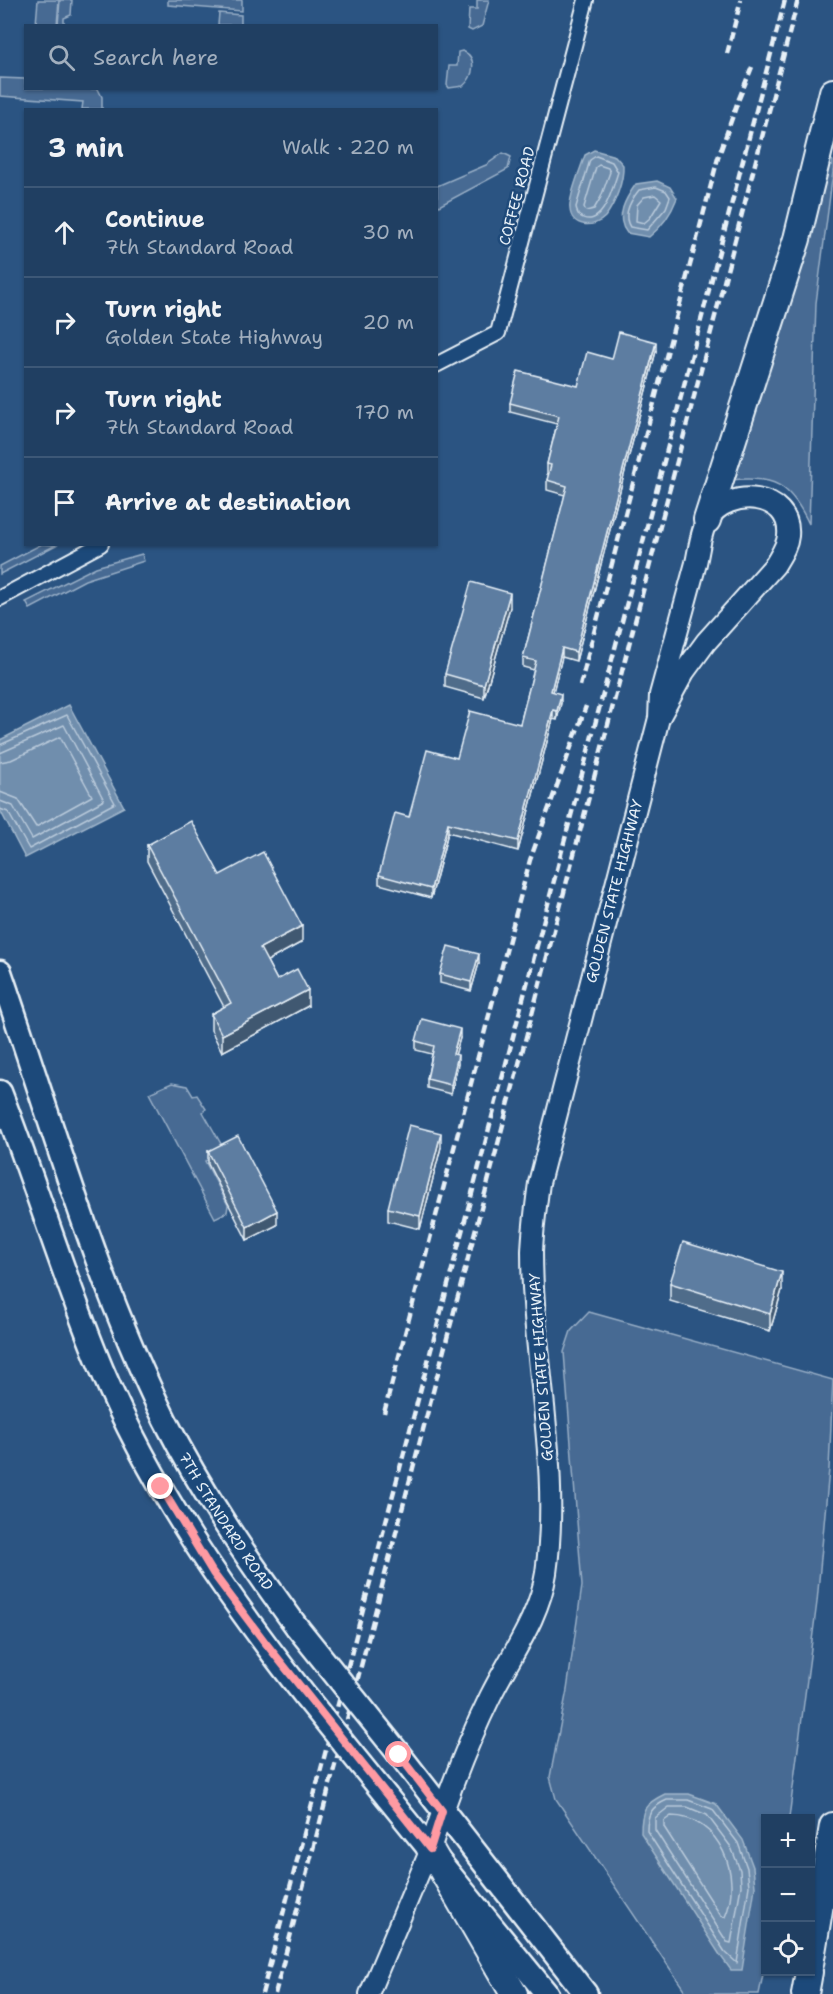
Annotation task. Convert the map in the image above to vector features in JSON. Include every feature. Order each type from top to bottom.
[{"type":"highway","points":[[707,519],[797,239],[833,92]]},
{"type":"highway","points":[[815,1934],[833,1826]]},
{"type":"highway","points":[[430,1849],[514,1994]]},
{"type":"highway","points":[[805,1994],[808,1976]]},
{"type":"main road","name":"GOLDEN STATE HIGHWAY","points":[[430,1849],[442,1811],[491,1695],[516,1653],[533,1616],[545,1576],[550,1491],[533,1279],[534,1220],[540,1183],[659,718],[660,695],[707,519],[725,504],[757,497],[779,510],[789,536],[785,549],[775,565],[695,656],[659,718]]},
{"type":"main road","name":"7TH STANDARD ROAD","points":[[0,972],[110,1292],[147,1381],[176,1441],[215,1509],[297,1627],[586,1994]]},
{"type":"main road","points":[[0,1092],[102,1371],[142,1454],[213,1573],[285,1669],[547,1994]]},
{"type":"street","name":"COFFEE ROAD","points":[[438,364],[498,333],[586,0]]},
{"type":"street","points":[[0,598],[97,546]]},
{"type":"street","name":"GOLDEN STATE HIGHWAY","points":[[369,1994],[430,1849]]},
{"type":"shaded area","points":[[38,0],[59,0],[57,24],[36,24]]},
{"type":"shaded area","points":[[60,0],[72,0],[71,15],[64,18],[64,24],[58,24]]},
{"type":"shaded area","points":[[168,0],[242,0],[242,11],[168,5]]},
{"type":"shaded area","points":[[477,0],[489,0],[482,26],[472,31],[468,29],[469,9],[477,9]]},
{"type":"shaded area","points":[[219,13],[241,15],[241,24],[218,24]]},
{"type":"shaded area","points":[[462,51],[470,57],[472,72],[463,86],[449,88],[447,85],[449,66],[457,66],[458,52]]},
{"type":"shaded area","points":[[0,78],[24,79],[24,90],[98,90],[102,97],[102,108],[82,108],[83,102],[0,96]]},
{"type":"shaded area","points":[[503,153],[511,157],[508,169],[438,206],[438,186],[486,165]]},
{"type":"shaded area","points":[[829,158],[833,161],[833,172],[816,303],[809,524],[795,500],[779,485],[758,479],[730,480],[802,266]]},
{"type":"shaded area","points":[[38,546],[54,546],[0,574],[0,566]]},
{"type":"shaded area","points":[[142,554],[144,561],[85,580],[30,609],[26,602],[96,567]]},
{"type":"shaded area","points":[[172,1083],[187,1086],[193,1096],[197,1095],[206,1109],[203,1112],[225,1151],[205,1161],[228,1205],[227,1212],[215,1218],[149,1093]]},
{"type":"shaded area","points":[[589,1312],[833,1380],[829,1469],[817,1602],[790,1814],[761,1814],[763,1976],[759,1994],[687,1994],[556,1799],[550,1777],[567,1690],[582,1586],[564,1352],[571,1331]]},
{"type":"water","points":[[594,150],[615,156],[623,165],[622,178],[615,199],[605,217],[595,223],[584,224],[574,220],[570,204],[585,155]]},
{"type":"water","points":[[657,181],[670,187],[677,198],[669,214],[649,237],[627,233],[623,227],[621,214],[629,195],[636,184]]},
{"type":"water","points":[[69,705],[124,807],[25,858],[0,810],[0,740]]},
{"type":"water","points":[[665,1794],[689,1794],[716,1804],[743,1840],[753,1867],[755,1887],[742,1970],[731,1970],[641,1833],[645,1809],[652,1801]]},
{"type":"building","points":[[619,332],[656,342],[576,652],[562,648],[551,691],[561,694],[557,711],[553,710],[518,841],[448,823],[431,889],[379,875],[395,813],[409,817],[427,750],[457,758],[470,711],[520,724],[536,661],[523,658],[567,486],[547,480],[551,465],[547,464],[559,416],[510,403],[518,371],[578,386],[587,352],[612,359]]},
{"type":"building","points":[[471,582],[510,593],[484,685],[445,674]]},
{"type":"building","points":[[191,821],[220,875],[263,852],[302,926],[260,948],[277,980],[297,969],[308,990],[222,1035],[211,1014],[231,1003],[147,845]]},
{"type":"building","points":[[448,946],[479,954],[471,982],[440,974]]},
{"type":"building","points":[[422,1019],[460,1029],[453,1054],[458,1055],[451,1085],[427,1079],[434,1046],[416,1041]]},
{"type":"building","points":[[409,1125],[441,1133],[420,1216],[388,1208]]},
{"type":"building","points":[[238,1136],[277,1211],[247,1227],[208,1151]]},
{"type":"building","points":[[683,1242],[782,1272],[770,1314],[670,1283]]},
{"type":"railway","points":[[727,54],[741,0]]},
{"type":"railway","points":[[262,1994],[785,0]]},
{"type":"railway","points":[[275,1994],[798,0]]},
{"type":"railway","points":[[580,686],[718,158],[752,67]]},
{"type":"railway","points":[[384,1413],[530,860],[586,706]]},
{"type":"route","points":[[161,1487],[213,1573],[306,1696],[430,1849],[442,1811],[399,1755]]}]
